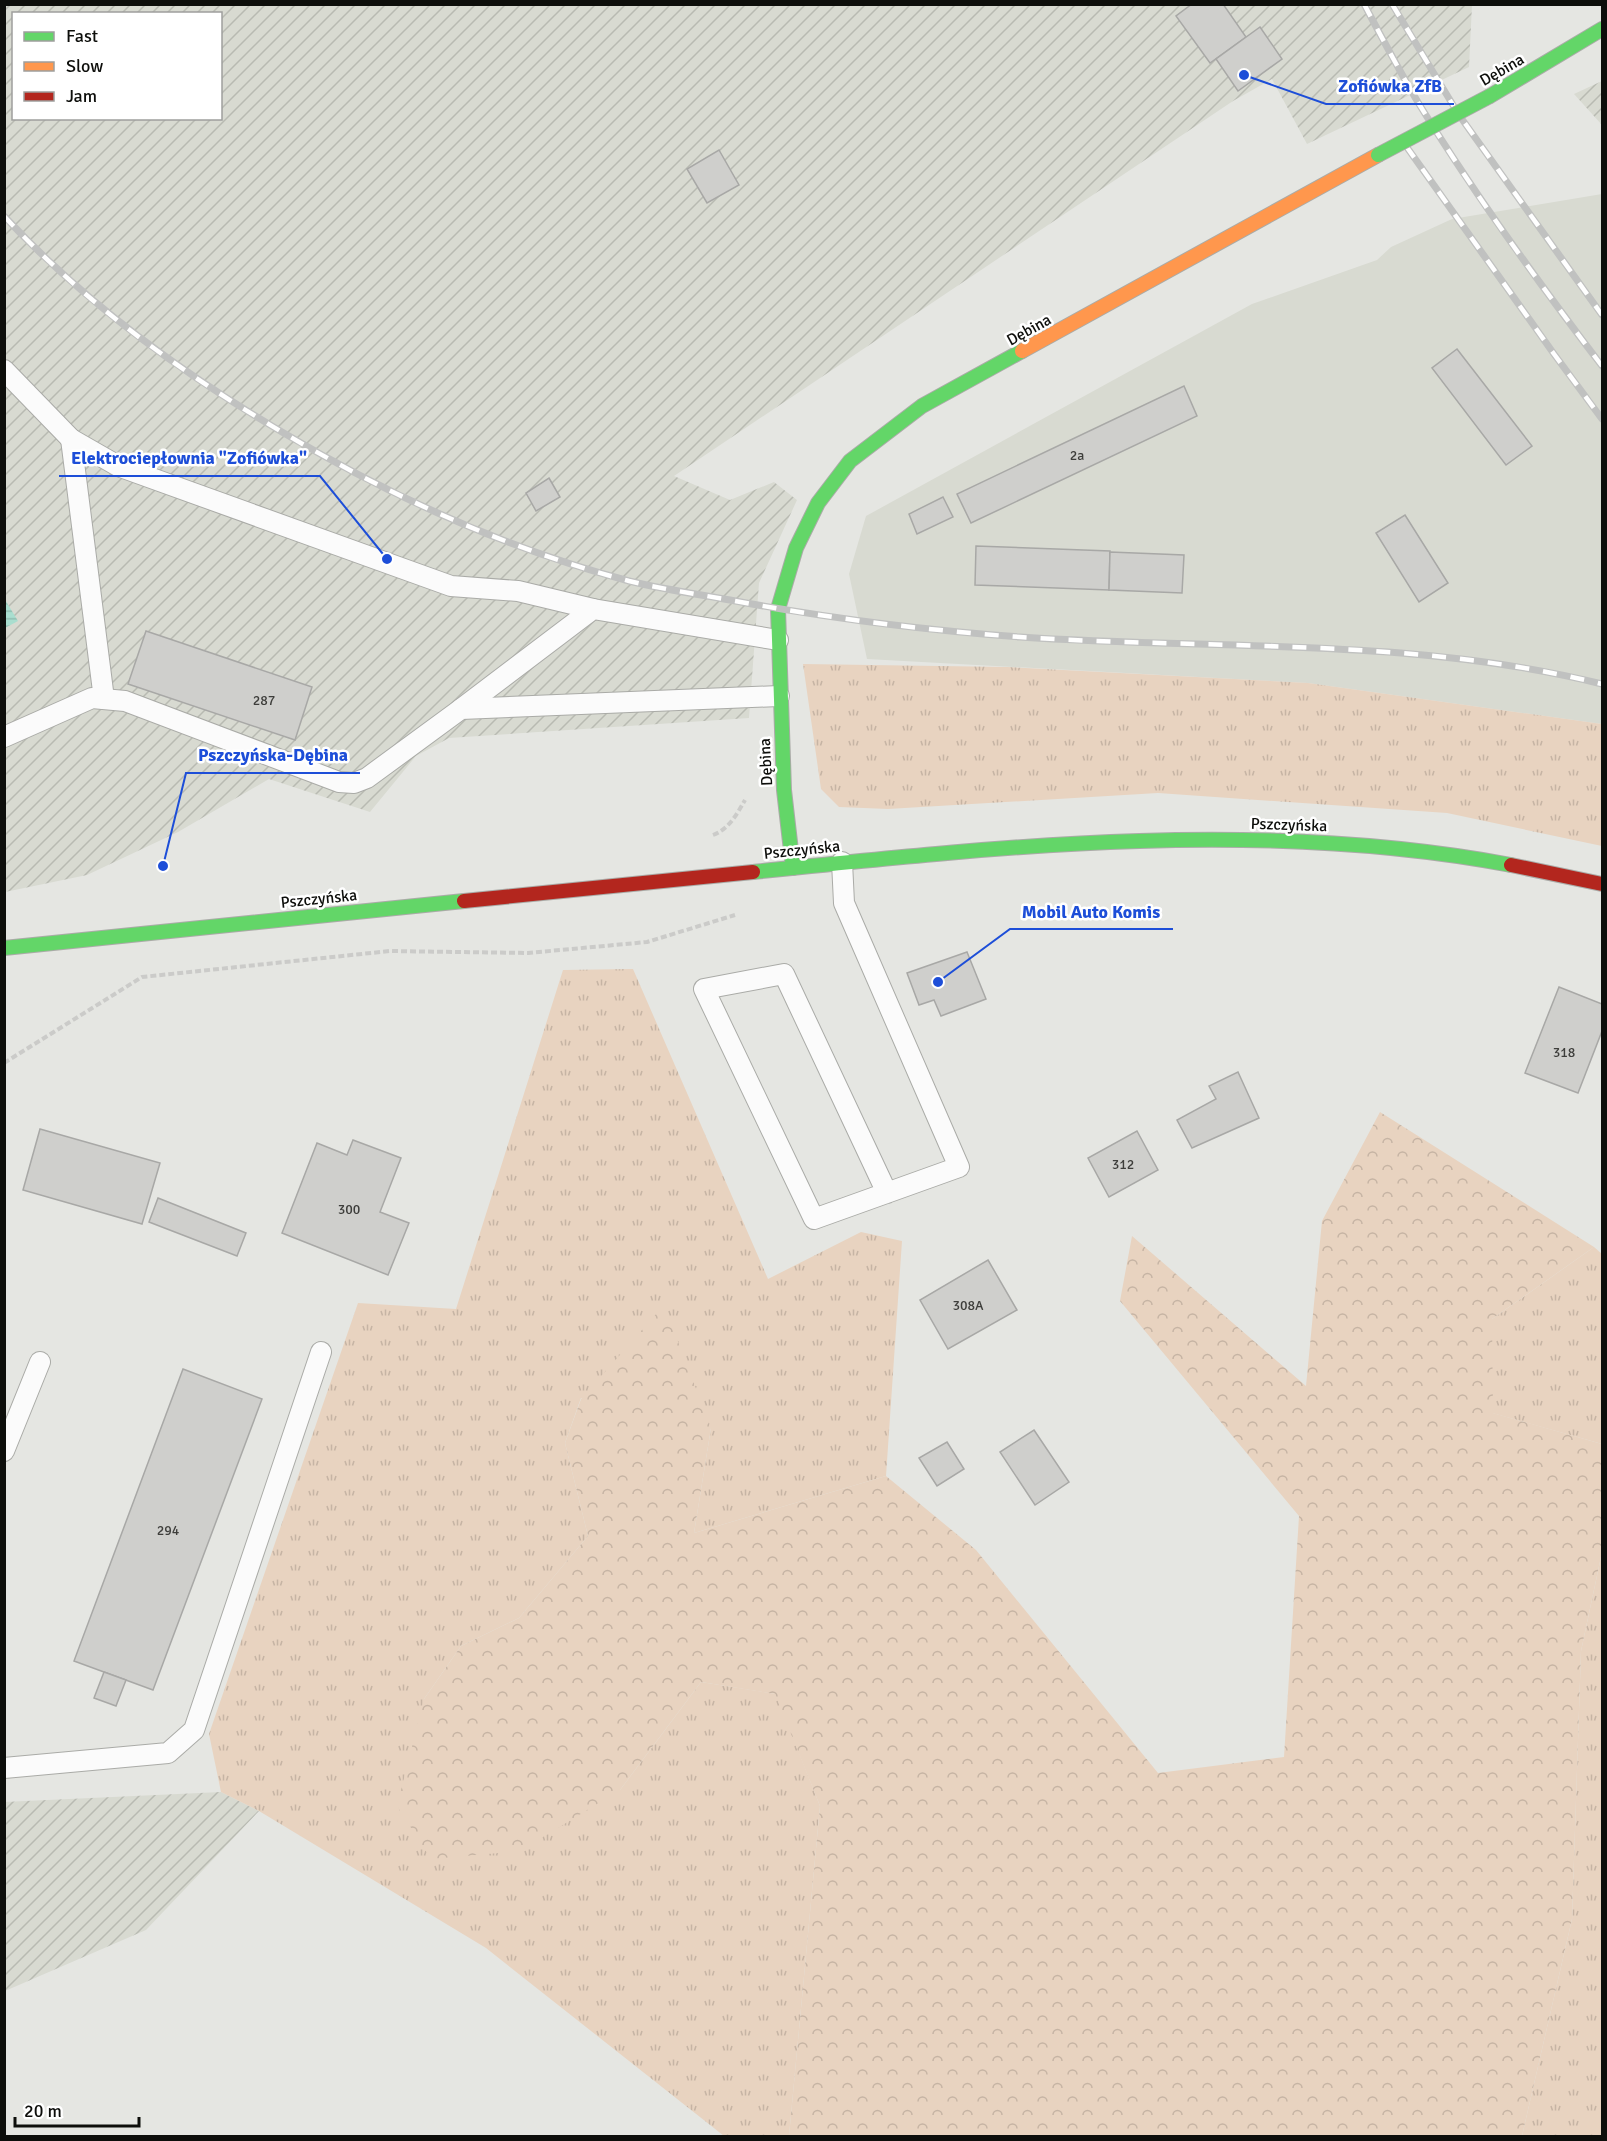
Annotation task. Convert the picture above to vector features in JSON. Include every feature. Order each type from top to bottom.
[{"type":"main road","name":"Dębina","points":[[793,868],[784,790],[779,696],[778,609],[796,548],[818,503],[850,461],[922,406],[1378,155],[1490,96],[1602,29]]},
{"type":"main road","name":"Pszczyńska","points":[[4,948],[842,862],[1118,841],[1256,839],[1376,845],[1508,863],[1602,884]]},
{"type":"lane","points":[[4,370],[71,439],[118,466],[451,586],[518,591],[594,609],[778,640]]},
{"type":"lane","points":[[71,439],[104,699]]},
{"type":"lane","points":[[4,737],[92,698],[125,701],[339,782],[354,783],[367,778],[594,609]]},
{"type":"lane","points":[[461,709],[779,696]]},
{"type":"lane","points":[[842,862],[844,903],[959,1167],[887,1193],[814,1219],[704,989],[784,974],[887,1193]]},
{"type":"lane","points":[[4,1768],[168,1753],[194,1730],[321,1352]]},
{"type":"lane","points":[[4,1451],[40,1362]]},
{"type":"path","points":[[709,837],[734,820],[751,790],[784,790]]},
{"type":"path","points":[[4,1063],[142,977],[390,951],[528,953],[647,942],[746,911]]},
{"type":"shaded area","points":[[4,5],[1472,5],[1469,67],[1307,144],[1272,79],[1233,101],[674,476],[730,500],[774,482],[797,500],[759,583],[749,718],[449,738],[416,756],[370,812],[269,779],[178,832],[87,875],[5,892]]},
{"type":"shaded area","points":[[1602,81],[1602,125],[1574,94]]},
{"type":"shaded area","points":[[1602,194],[1602,724],[1308,683],[867,659],[849,574],[866,516],[1252,304],[1377,260],[1391,247],[1452,219]]},
{"type":"shaded area","points":[[4,598],[18,621],[5,628],[4,628]]},
{"type":"shaded area","points":[[221,1792],[259,1811],[146,1930],[5,1991],[4,1802]]},
{"type":"green space","points":[[803,664],[1007,667],[1308,683],[1602,724],[1602,846],[1447,813],[1158,793],[888,809],[839,807],[821,789]]},
{"type":"green space","points":[[633,969],[768,1279],[861,1232],[902,1241],[886,1476],[694,1533],[711,1428],[581,1398],[565,1443],[588,1536],[519,1618],[461,1646],[424,1699],[620,1790],[701,1682],[776,1694],[820,1806],[789,2136],[724,2136],[486,1948],[259,1811],[221,1792],[209,1734],[358,1303],[456,1309],[563,970]]},
{"type":"green space","points":[[1380,1112],[1594,1247],[1492,1319],[1493,1413],[1602,1444],[1602,1552],[1581,1651],[1572,1919],[1522,2136],[789,2136],[820,1806],[775,1694],[701,1682],[620,1790],[520,1851],[431,1859],[397,1806],[424,1699],[461,1646],[519,1618],[588,1536],[565,1443],[581,1399],[664,1305],[711,1428],[694,1533],[886,1476],[976,1550],[1158,1773],[1284,1757],[1299,1516],[1120,1301],[1132,1236],[1306,1386],[1322,1221]]},
{"type":"green space","points":[[1594,1247],[1602,1254],[1602,1444],[1492,1413],[1492,1319]]},
{"type":"green space","points":[[1602,1552],[1602,2136],[1522,2136],[1572,1919],[1581,1651]]},
{"type":"building","points":[[1192,4],[1223,4],[1246,37],[1210,63],[1176,16]]},
{"type":"building","points":[[1260,27],[1282,59],[1238,91],[1216,59]]},
{"type":"building","points":[[719,150],[739,185],[707,203],[687,169]]},
{"type":"building","points":[[1457,349],[1532,446],[1506,465],[1432,368]]},
{"type":"building","points":[[1184,386],[1197,416],[971,523],[957,494]]},
{"type":"building","points":[[549,478],[560,497],[536,511],[526,493]]},
{"type":"building","points":[[943,497],[953,517],[917,534],[909,514]]},
{"type":"building","points":[[1405,515],[1448,583],[1419,602],[1376,533]]},
{"type":"building","points":[[976,546],[1110,551],[1109,590],[975,585]]},
{"type":"building","points":[[1110,552],[1184,555],[1182,593],[1109,590]]},
{"type":"building","points":[[146,631],[312,687],[295,740],[128,684]]},
{"type":"building","points":[[967,952],[986,999],[941,1016],[934,1000],[919,1005],[907,973]]},
{"type":"building","points":[[1559,987],[1602,1004],[1602,1031],[1578,1093],[1525,1073]]},
{"type":"building","points":[[1238,1072],[1259,1118],[1192,1148],[1177,1120],[1216,1099],[1209,1086]]},
{"type":"building","points":[[40,1129],[160,1163],[142,1224],[23,1190]]},
{"type":"building","points":[[1137,1131],[1158,1170],[1109,1197],[1088,1158]]},
{"type":"building","points":[[353,1140],[401,1158],[380,1212],[409,1223],[388,1275],[282,1233],[317,1143],[347,1155]]},
{"type":"building","points":[[158,1198],[246,1233],[237,1256],[149,1222]]},
{"type":"building","points":[[988,1260],[1017,1310],[948,1349],[920,1300]]},
{"type":"building","points":[[183,1369],[262,1399],[153,1690],[74,1661]]},
{"type":"building","points":[[1034,1430],[1069,1482],[1035,1505],[1000,1452]]},
{"type":"building","points":[[947,1442],[964,1469],[937,1486],[919,1458]]},
{"type":"building","points":[[104,1672],[126,1680],[116,1706],[94,1698]]},
{"type":"railway","points":[[1364,4],[1419,104],[1462,172],[1602,366]]},
{"type":"railway","points":[[1392,4],[1459,115],[1602,315]]},
{"type":"railway","points":[[1406,146],[1602,419]]},
{"type":"railway","points":[[4,216],[35,248],[101,307],[171,360],[244,409],[323,455],[407,499],[494,537],[583,568],[629,581],[679,591],[838,618],[911,627],[1093,641],[1386,652],[1530,669],[1602,684]]},
{"type":"traffic: fast","points":[[1490,96],[1602,29]]},
{"type":"traffic: fast","points":[[1378,155],[1490,96]]},
{"type":"traffic: fast","points":[[793,868],[784,790],[778,609],[796,548],[818,503],[850,461],[922,406],[1022,351]]},
{"type":"traffic: fast","points":[[753,872],[1037,846],[1132,841],[1227,840],[1322,843],[1417,851],[1511,865]]},
{"type":"traffic: fast","points":[[4,948],[464,901]]},
{"type":"traffic: slow","points":[[1022,351],[1378,155]]},
{"type":"traffic: jam","points":[[1511,865],[1602,884]]},
{"type":"traffic: jam","points":[[464,901],[753,872]]},
{"type":"place","name":"Zofiówka ZfB","points":[[1244,75]]},
{"type":"place","name":"Elektrociepłownia \"Zofiówka\"","points":[[387,559]]},
{"type":"place","name":"Pszczyńska-Dębina","points":[[163,866]]},
{"type":"place","name":"Mobil Auto Komis","points":[[938,982]]}]
